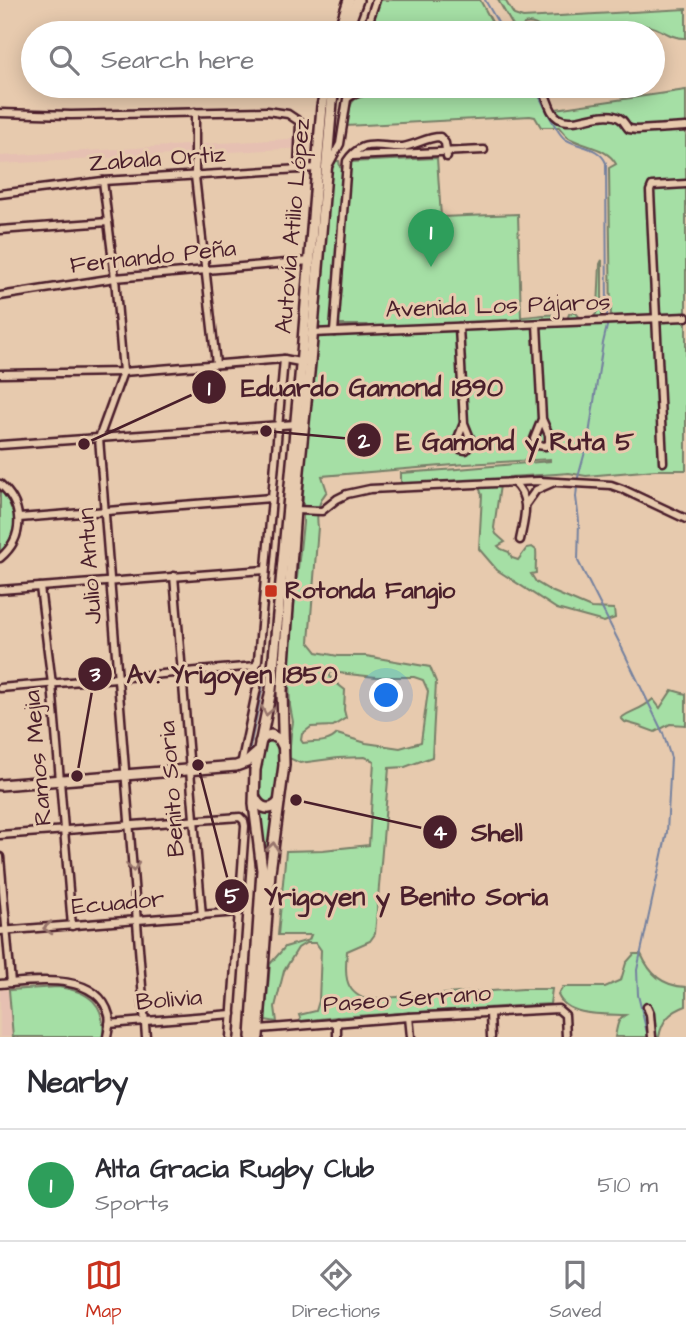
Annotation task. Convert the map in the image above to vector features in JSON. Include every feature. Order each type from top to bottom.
[{"type":"main road","points":[[342,21],[349,0]]},
{"type":"main road","points":[[350,21],[358,0]]},
{"type":"main road","name":"Autovía Atilio López","points":[[251,1037],[262,870],[254,786],[257,753],[271,691],[296,424],[312,333],[324,98]]},
{"type":"main road","name":"Autovía Atilio López","points":[[258,1033],[268,899],[284,765],[282,691],[306,363],[310,261],[333,98]]},
{"type":"main road","points":[[260,743],[264,737],[271,735],[280,740],[283,747]]},
{"type":"main road","points":[[0,787],[241,765],[257,753]]},
{"type":"main road","points":[[191,771],[241,771],[249,776],[254,786]]},
{"type":"main road","points":[[254,797],[264,808],[271,808],[279,802]]},
{"type":"street","points":[[369,21],[376,0]]},
{"type":"street","points":[[547,98],[558,118],[567,121],[599,116],[621,119],[629,129],[636,130],[686,127]]},
{"type":"street","points":[[322,169],[340,144],[347,99]]},
{"type":"street","points":[[0,113],[71,115],[267,111],[292,116],[300,122],[298,169]]},
{"type":"street","points":[[195,112],[195,176],[216,364]]},
{"type":"street","points":[[334,332],[347,162],[350,156],[363,147],[402,147],[436,136],[445,143],[447,155]]},
{"type":"street","points":[[350,156],[447,155],[484,150]]},
{"type":"street","name":"Zabala Ortiz","points":[[0,194],[103,181],[322,169]]},
{"type":"street","name":"Julio Antun","points":[[103,181],[123,372],[99,438],[146,1037]]},
{"type":"street","points":[[663,462],[650,191],[652,186],[686,184]]},
{"type":"street","points":[[0,230],[108,222]]},
{"type":"street","name":"Fernando Peña","points":[[0,296],[115,278],[310,261]]},
{"type":"street","name":"Avenida Los Pájaros","points":[[312,333],[686,317]]},
{"type":"street","points":[[537,324],[542,419]]},
{"type":"street","points":[[459,327],[464,422]]},
{"type":"street","points":[[0,374],[123,372],[284,359],[306,363]]},
{"type":"street","points":[[241,765],[258,681],[256,666],[284,359]]},
{"type":"street","points":[[0,445],[296,424]]},
{"type":"street","points":[[513,482],[523,494],[526,512],[520,540]]},
{"type":"street","points":[[295,510],[322,511],[347,494],[370,489],[555,482],[616,486],[686,519]]},
{"type":"street","points":[[525,506],[536,490],[555,482]]},
{"type":"street","points":[[0,484],[16,504],[19,518],[18,532],[12,545],[0,558]]},
{"type":"street","points":[[19,518],[271,498]]},
{"type":"street","points":[[0,590],[265,570]]},
{"type":"street","name":"Benito Soria","points":[[174,576],[202,916]]},
{"type":"street","name":"Ramos Mejia","points":[[40,587],[52,684],[72,926]]},
{"type":"street","points":[[0,688],[256,666]]},
{"type":"street","points":[[0,835],[240,817],[245,826],[230,1037]]},
{"type":"street","points":[[0,856],[3,931],[11,983]]},
{"type":"street","name":"Ecuador","points":[[3,931],[239,912]]},
{"type":"street","points":[[0,984],[65,981],[75,983],[93,992],[109,1015],[107,1037]]},
{"type":"street","points":[[647,1007],[652,1037]]},
{"type":"street","name":"Paseo Serrano","points":[[258,1033],[273,1027],[558,1009],[565,1015],[566,1037]]},
{"type":"street","points":[[490,1013],[491,1037]]},
{"type":"street","name":"Bolivia","points":[[109,1024],[232,1014]]},
{"type":"street","points":[[409,1017],[411,1037]]},
{"type":"street","points":[[337,1022],[338,1037]]},
{"type":"street","points":[[272,1037],[273,1027]]},
{"type":"shaded area","points":[[305,138],[305,148],[0,164],[0,156]]},
{"type":"shaded area","points":[[0,990],[9,990],[13,1037],[0,1037]]},
{"type":"green space","points":[[379,0],[480,0],[491,21],[371,21]]},
{"type":"green space","points":[[498,0],[505,0],[514,15],[523,18],[686,9],[686,38],[665,32],[665,21],[510,21]]},
{"type":"green space","points":[[686,90],[686,470],[509,477],[500,485],[494,528],[496,534],[505,542],[498,546],[518,560],[527,548],[532,547],[536,550],[536,573],[531,574],[536,582],[591,608],[614,609],[615,618],[604,622],[557,609],[497,570],[479,549],[482,495],[479,487],[401,483],[401,473],[550,459],[322,476],[327,491],[318,513],[309,642],[317,652],[338,656],[366,656],[430,667],[436,682],[432,757],[405,767],[389,768],[375,934],[370,941],[347,951],[346,973],[349,986],[358,996],[366,999],[552,989],[550,1004],[301,1021],[299,1015],[316,1011],[319,1001],[321,950],[316,943],[306,943],[298,948],[284,971],[275,1007],[277,1022],[265,1020],[270,964],[285,947],[309,940],[311,935],[278,935],[286,851],[369,845],[374,761],[365,757],[300,763],[289,758],[293,722],[288,660],[303,523],[306,449],[329,174],[336,161],[339,161],[340,167],[344,169],[332,335],[361,335],[367,325],[338,325],[350,162],[437,158],[441,217],[518,214],[521,317],[557,315],[567,320],[573,312],[581,319],[593,320],[598,309],[602,260],[602,318],[606,323],[663,319],[611,321],[609,168],[616,164],[608,154],[569,138],[559,127],[541,127],[535,117],[530,116],[346,126],[354,100],[540,98],[549,110],[631,98],[665,98],[665,93]],"holes":[[[329,672],[376,677],[414,677],[423,680],[428,691],[421,742],[400,748],[366,743],[337,734],[325,741],[303,743],[301,740],[302,734],[311,727],[333,726],[346,718],[345,690],[331,679]]]},
{"type":"green space","points":[[0,489],[11,504],[15,521],[11,538],[0,553]]},
{"type":"green space","points":[[672,690],[686,694],[686,725],[670,724],[655,732],[625,722],[621,718],[653,699],[660,708]]},
{"type":"green space","points":[[270,738],[278,744],[278,776],[276,794],[273,800],[266,803],[260,798],[258,779],[263,742]]},
{"type":"green space","points":[[258,808],[274,814],[266,876]]},
{"type":"green space","points":[[634,954],[641,954],[658,978],[686,987],[686,1006],[668,1017],[659,1037],[615,1037],[619,1021],[625,1015],[578,1011],[569,1007],[558,995],[563,987],[605,987],[621,980],[626,963]]},
{"type":"green space","points":[[58,987],[79,992],[93,1001],[102,1016],[103,1037],[13,1037],[9,990]]},
{"type":"waterway","points":[[485,0],[497,21]]},
{"type":"waterway","points":[[540,98],[565,139],[599,153],[606,163],[607,316]]},
{"type":"waterway","points":[[577,481],[588,441],[608,322]]},
{"type":"waterway","points":[[577,487],[578,561],[663,733],[671,758],[667,832],[637,970],[638,995],[648,1037]]},
{"type":"waterway","points":[[249,752],[267,666]]},
{"type":"place","name":"Alta Gracia Rugby Club","points":[[431,267]]},
{"type":"place","name":"E Gamond y Ruta 5","points":[[266,431]]},
{"type":"place","name":"Eduardo Gamond 1890","points":[[84,444]]},
{"type":"place","name":"Rotonda Fangio","points":[[271,591]]},
{"type":"place","name":"Yrigoyen y Benito Soria","points":[[198,765]]},
{"type":"place","name":"Av. Yrigoyen 1850","points":[[77,776]]},
{"type":"place","name":"Shell","points":[[296,800]]}]
